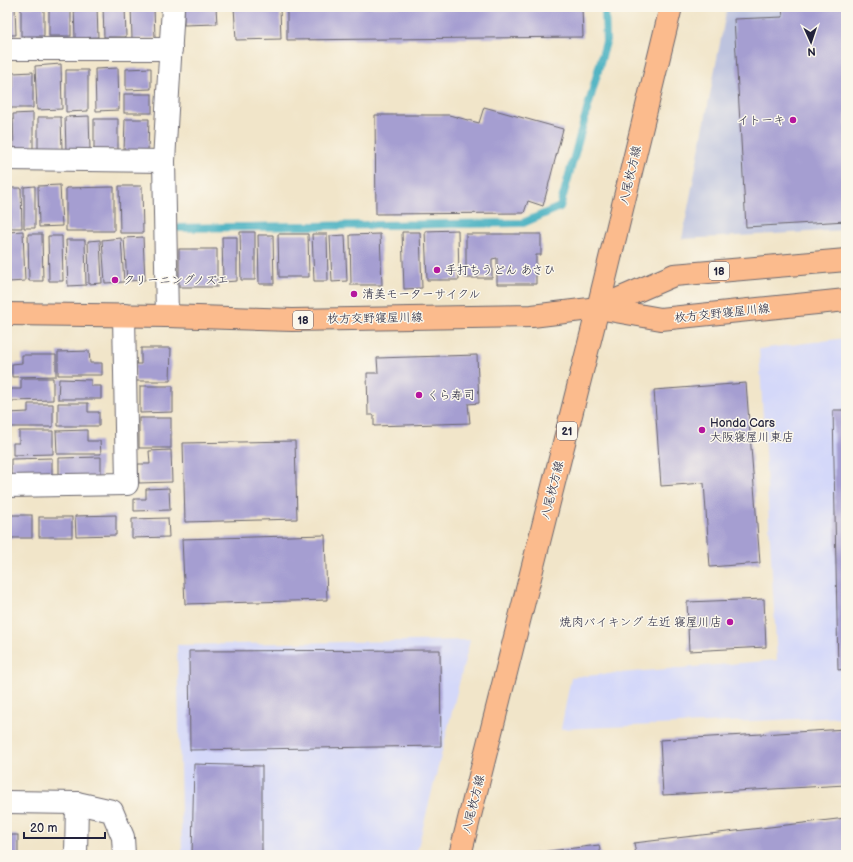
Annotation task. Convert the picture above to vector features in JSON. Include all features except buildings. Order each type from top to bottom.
[{"type":"main road","name":"八尾枚方線","points":[[460,855],[598,308],[671,7]]},
{"type":"main road","name":"枚方交野寝屋川線","points":[[7,314],[124,315],[292,320],[532,316],[598,308],[674,275],[846,260]]},
{"type":"main road","name":"枚方交野寝屋川線","points":[[598,308],[661,319],[846,300]]},
{"type":"street","points":[[167,316],[164,161],[173,7]]},
{"type":"street","points":[[7,49],[171,49]]},
{"type":"street","points":[[7,159],[164,161]]},
{"type":"street","points":[[7,486],[127,484],[124,315]]},
{"type":"street","points":[[7,802],[77,803],[112,811],[123,837],[124,855]]},
{"type":"street","points":[[76,855],[77,803]]},
{"type":"shaded area","name":"イトーキ","points":[[727,7],[846,7],[846,230],[682,239]]},
{"type":"shaded area","points":[[846,338],[846,717],[561,729],[571,677],[777,660],[759,349]]},
{"type":"shaded area","points":[[470,640],[416,855],[182,855],[177,645]]},
{"type":"waterway","points":[[174,228],[523,223],[560,207],[606,42],[605,7]]},
{"type":"place","name":"イトーキ","points":[[793,120]]},
{"type":"place","name":"手打ちうどん あさひ","points":[[437,270]]},
{"type":"place","name":"クリーニングノズエ","points":[[115,280]]},
{"type":"place","name":"清美モーターサイクル","points":[[354,294]]},
{"type":"place","name":"くら寿司","points":[[419,395]]},
{"type":"place","name":"Honda Cars 大阪寝屋川東店","points":[[702,430]]},
{"type":"place","name":"焼肉バイキング 左近 寝屋川店","points":[[730,622]]}]
